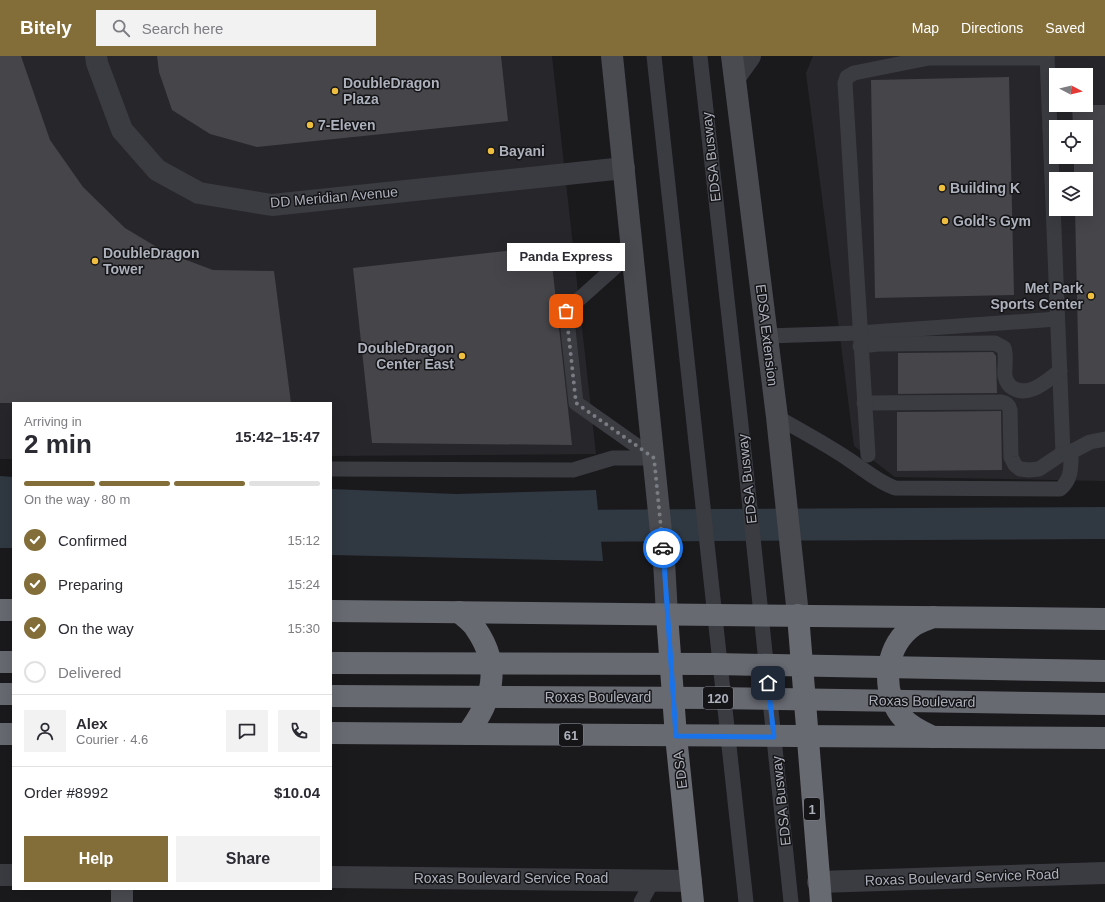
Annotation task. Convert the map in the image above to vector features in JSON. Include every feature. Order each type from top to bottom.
[{"type":"highway","points":[[0,610],[12,610]]},
{"type":"highway","points":[[332,611],[667,615],[761,614],[1105,619]]},
{"type":"highway","points":[[459,612],[476,627],[487,648],[492,670],[490,694],[481,715],[467,734]]},
{"type":"highway","name":"EDSA","points":[[667,615],[676,736],[693,902]]},
{"type":"highway","name":"1","points":[[798,615],[806,737],[819,892]]},
{"type":"highway","points":[[934,616],[913,626],[897,643],[888,665],[889,689],[897,710],[913,727],[934,737]]},
{"type":"highway","points":[[0,662],[12,662]]},
{"type":"highway","points":[[332,663],[706,664],[1105,670]]},
{"type":"highway","points":[[0,694],[12,694]]},
{"type":"highway","name":"Roxas Boulevard","points":[[332,696],[714,698],[1105,704]]},
{"type":"highway","name":"61","points":[[332,733],[806,737]]},
{"type":"highway","points":[[0,734],[12,734]]},
{"type":"highway","points":[[806,737],[1105,738]]},
{"type":"main road","points":[[612,56],[664,562],[667,615]]},
{"type":"main road","name":"EDSA Extension","points":[[734,66],[777,416],[798,615]]},
{"type":"main road","points":[[122,890],[122,902]]},
{"type":"street","name":"DD Meridian Avenue","points":[[96,56],[97,63],[122,130],[157,170],[199,193],[272,205],[624,168]]},
{"type":"street","points":[[734,66],[750,56]]},
{"type":"street","name":"Roxas Boulevard Service Road","points":[[819,892],[1105,873]]},
{"type":"street","points":[[0,875],[12,875]]},
{"type":"street","name":"Roxas Boulevard Service Road","points":[[332,877],[691,880]]},
{"type":"lane","points":[[654,56],[746,902]]},
{"type":"lane","name":"EDSA Busway","points":[[700,56],[746,470],[791,902]]},
{"type":"lane","points":[[777,416],[851,461],[885,484],[895,488],[1060,489],[1067,483],[1070,475],[1060,371],[1047,57],[929,58],[854,73],[847,77],[845,83],[868,454]]},
{"type":"lane","points":[[632,252],[566,311],[576,403],[654,464]]},
{"type":"lane","points":[[766,336],[860,339],[1058,319]]},
{"type":"lane","points":[[860,339],[879,344],[995,343],[1004,348],[1005,377],[1010,386],[1018,391],[1027,391],[1036,388],[1060,371]]},
{"type":"lane","points":[[864,403],[1001,402],[1009,405],[1011,458],[1015,465],[1020,469],[1039,469],[1067,452],[1090,442],[1105,439]]},
{"type":"lane","points":[[332,469],[573,470],[613,458],[654,464]]},
{"type":"lane","points":[[641,902],[653,880]]},
{"type":"shaded area","points":[[0,56],[552,56],[596,454],[332,456],[332,402],[12,402],[12,459],[0,459]]},
{"type":"shaded area","points":[[813,56],[1105,56],[1105,481],[895,477],[854,446],[806,73]]},
{"type":"shaded area","points":[[0,476],[12,477],[12,548],[0,548]]},
{"type":"shaded area","points":[[332,489],[456,494],[596,490],[603,561],[332,555]]},
{"type":"building","name":"DoubleDragon Tower","points":[[0,56],[21,56],[50,140],[83,187],[125,228],[165,252],[213,270],[274,271],[291,402],[0,403]]},
{"type":"building","name":"DoubleDragon Plaza","points":[[157,56],[501,56],[508,121],[257,147],[210,134],[172,110],[159,72]]},
{"type":"building","name":"Building K","points":[[1009,77],[1014,295],[875,298],[871,80]]},
{"type":"building","name":"Met Park Sports Center","points":[[1093,105],[1105,105],[1105,384],[1079,384],[1075,216],[1093,216],[1093,172],[1074,172],[1074,164],[1093,164],[1093,120],[1073,120],[1072,112],[1093,112]]},
{"type":"building","name":"DoubleDragon Center East","points":[[550,246],[572,445],[372,443],[353,268]]},
{"type":"building","points":[[993,352],[996,356],[997,393],[898,394],[898,353]]},
{"type":"building","points":[[1001,411],[1002,470],[897,471],[897,412]]},
{"type":"waterway","points":[[556,526],[1105,523]]},
{"type":"way so far","points":[[566,311],[576,403],[654,458],[663,548]]},
{"type":"place","name":"DoubleDragon Plaza","points":[[335,91]]},
{"type":"place","name":"7-Eleven","points":[[310,125]]},
{"type":"place","name":"Bayani","points":[[491,151]]},
{"type":"place","name":"Building K","points":[[942,188]]},
{"type":"place","name":"Gold's Gym","points":[[945,221]]},
{"type":"place","name":"DoubleDragon Tower","points":[[95,261]]},
{"type":"place","name":"Met Park Sports Center","points":[[1091,296]]},
{"type":"place","name":"Panda Express","points":[[566,311]]},
{"type":"place","name":"DoubleDragon Center East","points":[[462,356]]},
{"type":"route","points":[[663,548],[676,736],[774,737],[768,683]]}]
